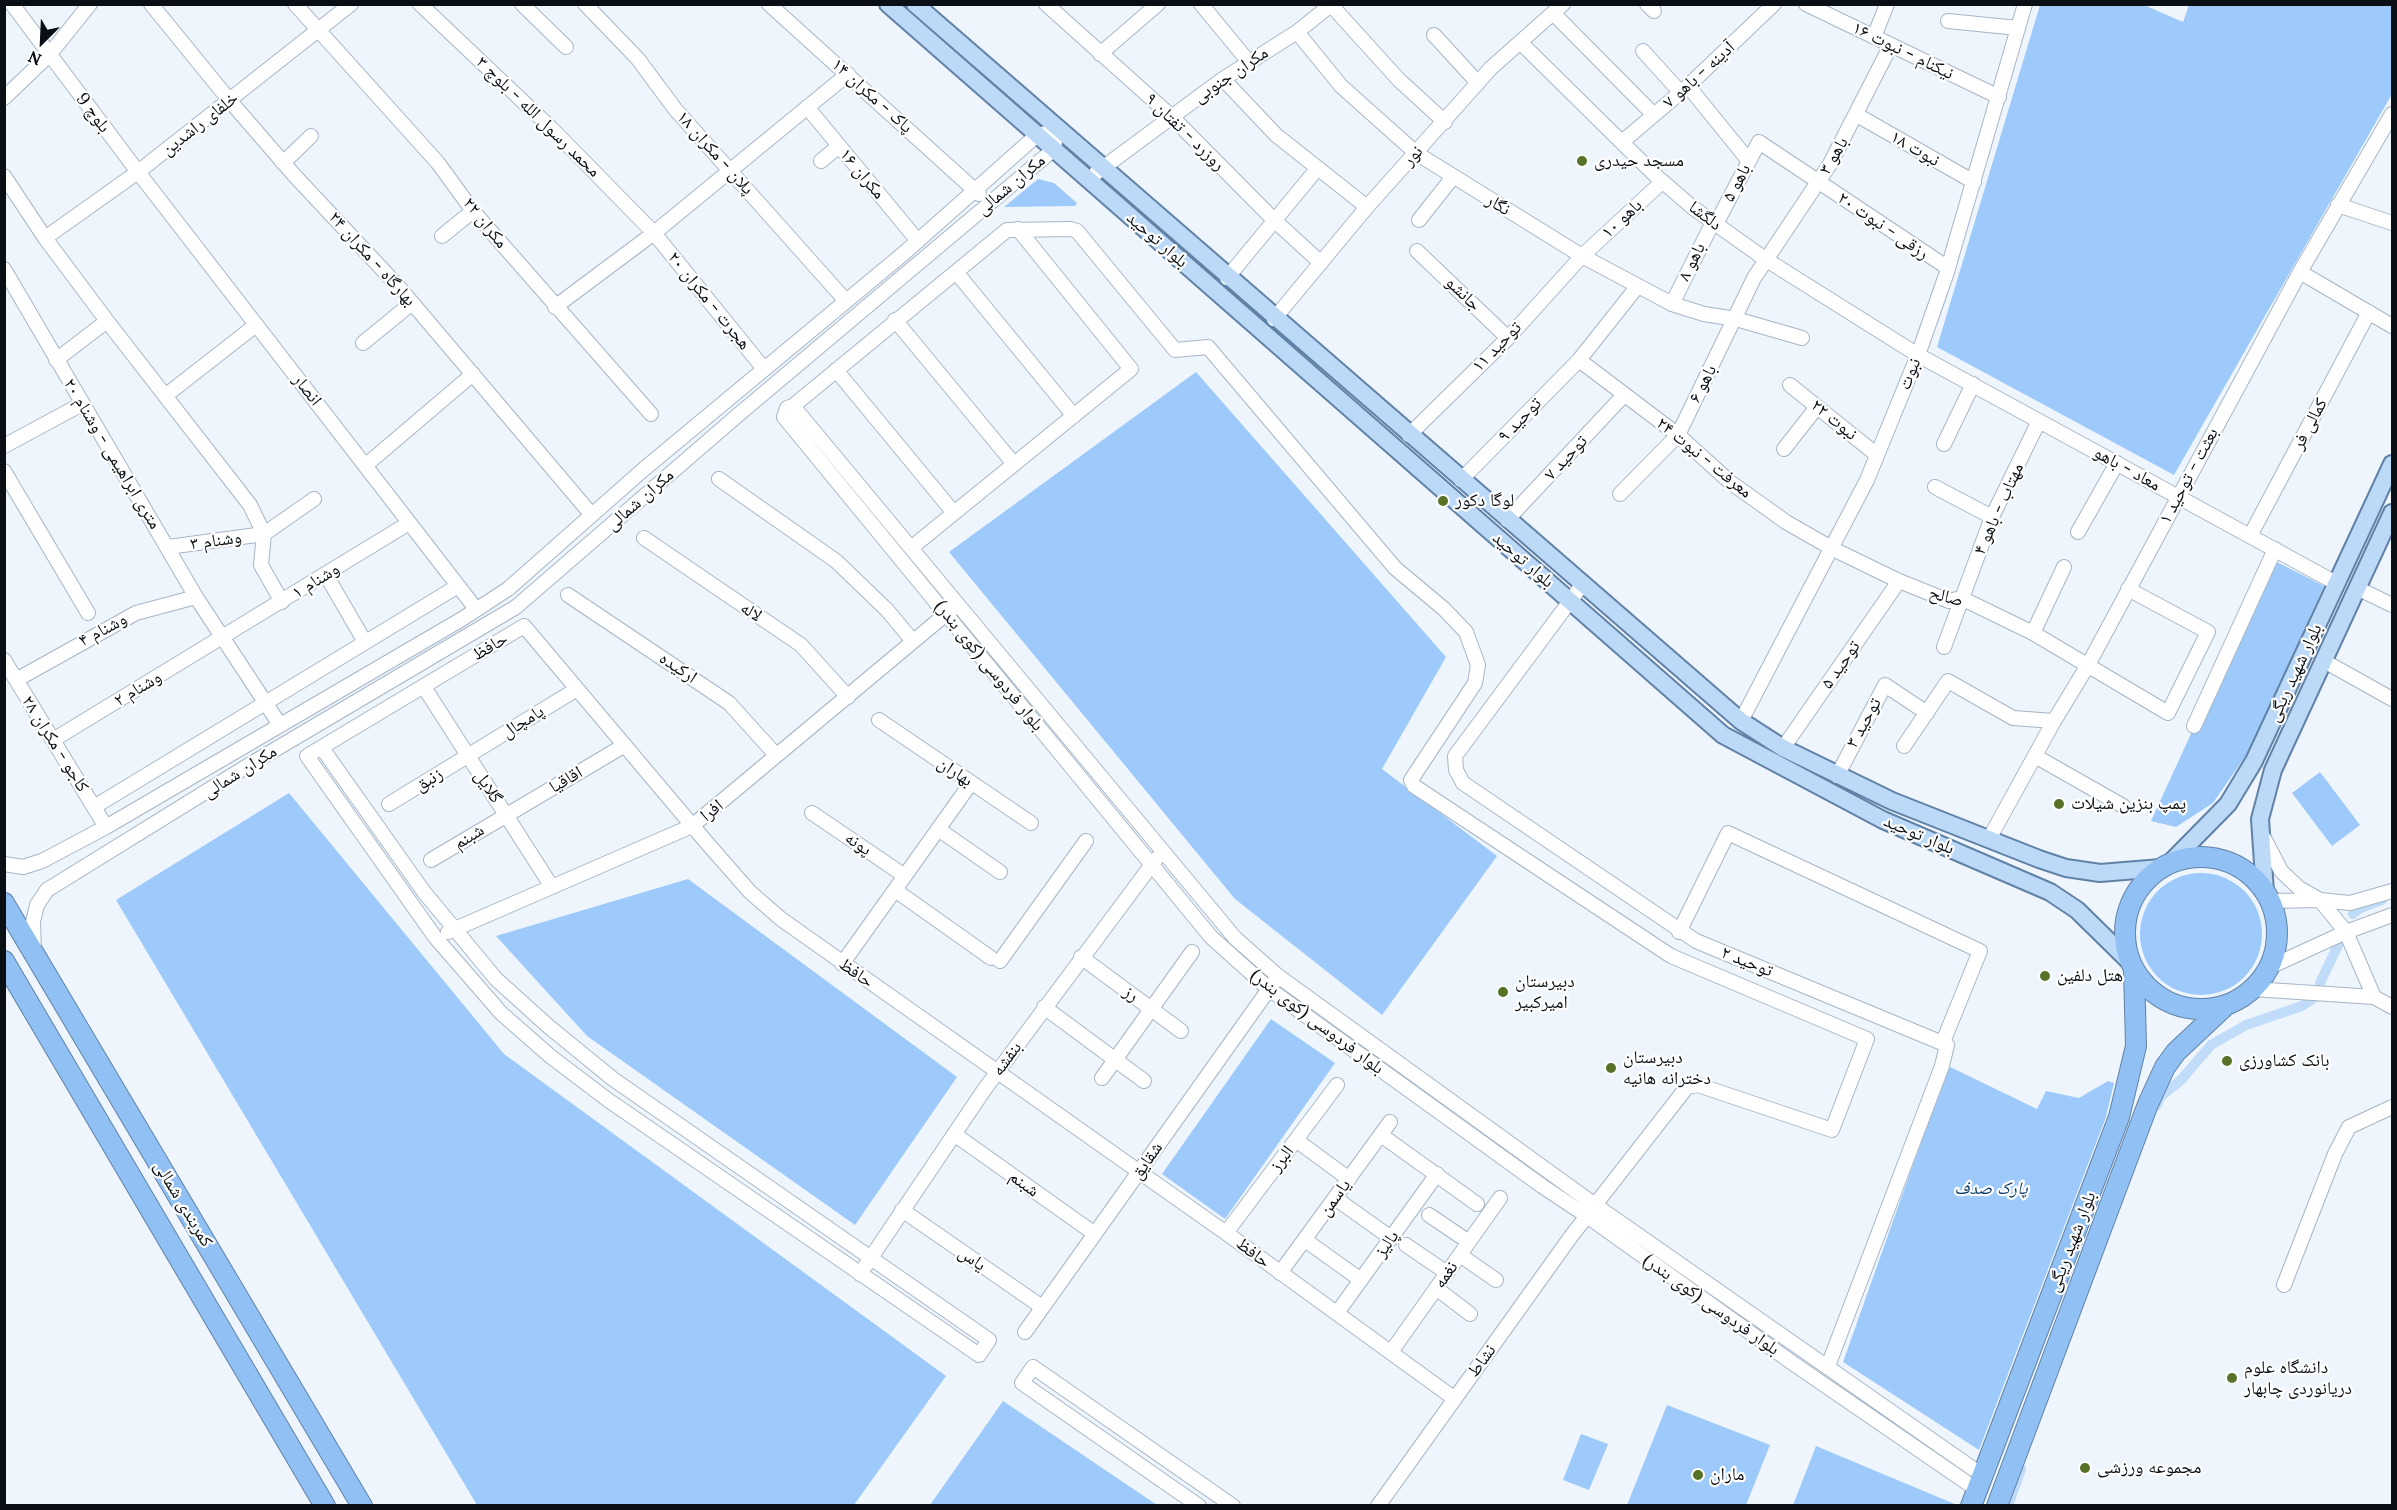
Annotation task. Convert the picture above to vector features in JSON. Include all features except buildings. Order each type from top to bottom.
[{"type":"highway","points":[[2190,858],[2212,858],[2233,864],[2251,876],[2268,896],[2277,934],[2270,967],[2253,989],[2225,1006],[2208,1009],[2173,1004],[2144,984],[2132,966],[2125,941],[2128,909],[2144,882],[2165,866],[2190,858]]},
{"type":"highway","name":"کمربندی شمالی","points":[[4,903],[362,1506]]},
{"type":"highway","points":[[4,961],[325,1506]]},
{"type":"highway","name":"بلوار شهید ریگی","points":[[1975,1484],[2119,1117],[2136,1046],[2132,966]]},
{"type":"highway","name":"بلوار شهید ریگی","points":[[1997,1506],[2148,1104],[2165,1068],[2176,1052],[2225,1006]]},
{"type":"main road","name":"بلوار توحید","points":[[888,4],[1723,735],[1882,820],[2050,892],[2077,910],[2132,966]]},
{"type":"main road","name":"بلوار توحید","points":[[915,4],[1101,169],[1741,721],[1783,748],[1892,801],[1989,839],[2081,871],[2100,873],[2165,866]]},
{"type":"main road","name":"بلوار شهید ریگی","points":[[2165,866],[2228,804],[2254,762],[2392,464]]},
{"type":"main road","name":"بلوار شهید ریگی","points":[[2268,896],[2260,819],[2273,770],[2392,513]]},
{"type":"street","name":"بلوچ 9","points":[[12,4],[138,172]]},
{"type":"street","points":[[4,98],[49,55],[90,4]]},
{"type":"street","name":"بهارگاه - مکران ۲۴","points":[[151,4],[230,101],[412,303],[591,514]]},
{"type":"street","name":"مکران ۲۲","points":[[296,4],[318,32],[438,163],[473,211],[651,414]]},
{"type":"street","name":"خلفای راشدین","points":[[45,237],[138,172],[351,4]]},
{"type":"street","name":"محمد رسول الله - بلوچ ۳","points":[[420,4],[552,129],[654,232]]},
{"type":"street","points":[[522,4],[566,47]]},
{"type":"street","name":"پلان - مکران ۱۸","points":[[585,4],[638,59],[675,109],[846,301]]},
{"type":"street","name":"پاک - مکران ۱۴","points":[[769,4],[975,188],[988,204]]},
{"type":"street","points":[[1100,54],[1158,4]]},
{"type":"street","points":[[1201,4],[1248,61]]},
{"type":"street","name":"آدینه - باهو ۷","points":[[1622,142],[1684,89],[1774,4]]},
{"type":"street","name":"نیکنام - نبوت ۱۶","points":[[1806,4],[1999,97]]},
{"type":"street","points":[[1874,37],[1887,4]]},
{"type":"street","name":"نبوت","points":[[1741,721],[1833,549],[1877,455],[1918,355],[1948,268],[2025,4]]},
{"type":"street","name":"روزرد - تفتان ۹","points":[[1047,5],[1171,116],[1274,220],[1321,263]]},
{"type":"street","points":[[1332,5],[1399,81],[1445,122]]},
{"type":"street","name":"مکران جنوبی","points":[[1087,179],[1222,78],[1297,32],[1332,5]]},
{"type":"street","points":[[1558,9],[1654,115]]},
{"type":"street","name":"نور","points":[[1274,319],[1367,207],[1478,83],[1558,9]]},
{"type":"street","points":[[1948,21],[2018,28]]},
{"type":"street","name":"نگار","points":[[1297,32],[1341,86],[1416,153],[1582,256],[1672,304],[1802,338]]},
{"type":"street","points":[[1434,35],[1478,83]]},
{"type":"street","name":"دلگشا","points":[[1520,42],[1662,182],[1765,259],[1918,355]]},
{"type":"street","name":"باهو ۳","points":[[1765,259],[1819,183],[1857,115],[1891,45]]},
{"type":"street","points":[[1643,51],[1684,89],[1749,160]]},
{"type":"street","points":[[555,307],[654,232],[848,74]]},
{"type":"street","points":[[1222,78],[1259,120],[1367,207]]},
{"type":"street","name":"مکران ۱۶","points":[[807,108],[918,241]]},
{"type":"street","name":"بعثت - توحید ۱","points":[[1989,839],[2054,721],[2088,665],[2177,496],[2300,272],[2392,114]]},
{"type":"street","name":"نبوت ۱۸","points":[[1857,115],[1974,182]]},
{"type":"street","name":"مکران شمالی","points":[[4,864],[23,867],[42,861],[106,827],[508,589],[591,514],[918,241],[1037,135],[1058,131],[1053,150],[516,607],[249,765],[47,890],[37,905],[33,922],[34,953]]},
{"type":"street","points":[[284,163],[311,136]]},
{"type":"street","name":"باهو ۵","points":[[1715,223],[1759,142]]},
{"type":"street","name":"رزقی - نبوت ۲۰","points":[[1759,142],[1948,268]]},
{"type":"street","points":[[821,162],[839,146]]},
{"type":"street","points":[[1227,278],[1317,169]]},
{"type":"street","name":"انصار","points":[[138,172],[476,609]]},
{"type":"street","points":[[4,176],[45,237],[107,321],[250,505],[264,534],[261,565],[282,602]]},
{"type":"street","points":[[1419,220],[1453,177]]},
{"type":"street","name":"باهو ۱۰","points":[[1582,256],[1662,182]]},
{"type":"street","points":[[2338,205],[2392,224]]},
{"type":"street","points":[[442,236],[473,211]]},
{"type":"street","name":"باهو ۸","points":[[1672,304],[1715,223]]},
{"type":"street","name":"نشاط","points":[[1018,230],[1074,229],[1174,350],[1208,347],[1395,568],[1444,609],[1466,632],[1478,666],[1475,682],[1411,780],[1414,786],[1671,956],[1867,1039],[1832,1130],[1693,1085],[1688,1087],[1591,1211],[1378,1506]]},
{"type":"street","points":[[789,412],[896,320],[1008,230],[1018,230],[1131,369],[912,548]]},
{"type":"street","name":"هجرت - مکران ۲۰","points":[[654,232],[764,369]]},
{"type":"street","name":"جانشو","points":[[1417,251],[1508,338]]},
{"type":"street","name":"توحید ۱۱","points":[[1409,435],[1508,338],[1582,256]]},
{"type":"street","name":"باهو ۶","points":[[1620,495],[1678,435],[1765,259]]},
{"type":"street","name":"۲۰ متری ابراهیمی - وشنام","points":[[4,268],[196,597],[280,724]]},
{"type":"street","points":[[956,272],[1074,416]]},
{"type":"street","points":[[2300,272],[2392,326]]},
{"type":"street","name":"توحید ۹","points":[[1461,480],[1579,360],[1637,287]]},
{"type":"street","points":[[363,343],[412,303]]},
{"type":"street","name":"کمالی فر","points":[[2250,536],[2369,312]]},
{"type":"street","points":[[896,320],[1014,464]]},
{"type":"street","points":[[56,360],[107,321]]},
{"type":"street","points":[[165,396],[256,325]]},
{"type":"street","name":"معاد - باهو","points":[[1918,355],[2337,583]]},
{"type":"street","name":"معرفت - نبوت ۲۴","points":[[1579,360],[1678,435],[1730,482],[1786,522],[1833,549]]},
{"type":"street","points":[[836,370],[954,513]]},
{"type":"street","points":[[366,465],[473,374]]},
{"type":"street","points":[[1944,444],[1972,384]]},
{"type":"street","name":"نبوت ۲۲","points":[[1790,385],[1877,455]]},
{"type":"street","name":"توحید ۷","points":[[1507,520],[1624,395]]},
{"type":"street","points":[[4,446],[82,404]]},
{"type":"street","points":[[1784,449],[1817,407]]},
{"type":"street","name":"بلوار فردوسی (کوی بندر)","points":[[789,412],[912,548],[1235,938],[1278,976],[1440,1093],[1591,1211],[1846,1400],[1960,1478],[1975,1484]]},
{"type":"street","name":"بلوار فردوسی (کوی بندر)","points":[[789,412],[945,614],[1211,937],[1269,989],[1430,1106],[1828,1366],[1975,1484]]},
{"type":"street","name":"مهتاب - باهو ۴","points":[[1944,647],[1992,518],[2039,421]]},
{"type":"street","points":[[2078,532],[2117,463]]},
{"type":"street","points":[[4,471],[88,613]]},
{"type":"street","points":[[719,480],[836,561],[887,610],[912,640]]},
{"type":"street","points":[[1935,487],[1992,518]]},
{"type":"street","points":[[264,534],[314,499]]},
{"type":"street","name":"وشنام ۱","points":[[223,638],[409,523]]},
{"type":"street","name":"وشنام ۳","points":[[168,547],[264,534]]},
{"type":"street","name":"لاله","points":[[644,538],[801,645],[848,697]]},
{"type":"street","name":"صالح","points":[[1833,549],[1899,581],[1949,601],[1961,598],[2032,633],[2168,713],[2208,632],[2128,589]]},
{"type":"street","points":[[2194,726],[2275,549]]},
{"type":"street","points":[[2032,633],[2064,567]]},
{"type":"street","points":[[326,575],[365,642]]},
{"type":"street","name":"توحید ۵","points":[[1783,748],[1899,581]]},
{"type":"street","name":"توحید ۲","points":[[1581,585],[1455,756],[1456,770],[1463,783],[1679,932],[1943,1042]]},
{"type":"street","points":[[94,807],[458,586]]},
{"type":"street","points":[[2358,589],[2392,605]]},
{"type":"street","name":"ارکیده","points":[[568,595],[729,703],[776,755]]},
{"type":"street","name":"وشنام ۴","points":[[16,680],[136,613],[196,597]]},
{"type":"street","name":"افرا","points":[[435,937],[692,826],[848,697],[912,640],[958,604]]},
{"type":"street","name":"حافظ","points":[[435,937],[307,756],[524,626],[750,892],[801,934],[1226,1233],[1455,1399]]},
{"type":"street","name":"وشنام ۲","points":[[53,740],[223,638]]},
{"type":"street","name":"کاجو - مکران ۲۸","points":[[4,660],[106,827]]},
{"type":"street","points":[[2324,661],[2392,699]]},
{"type":"street","points":[[1904,746],[1948,681],[2013,718],[2054,721]]},
{"type":"street","name":"توحید ۳","points":[[1837,776],[1885,685],[1927,713]]},
{"type":"street","name":"گلایل","points":[[424,687],[552,886]]},
{"type":"street","name":"پامچال","points":[[468,756],[577,689]]},
{"type":"street","name":"بهاران","points":[[879,720],[1031,823]]},
{"type":"street","name":"اقاقیا","points":[[506,814],[625,745]]},
{"type":"street","points":[[322,748],[424,892],[496,978],[548,1026],[613,1079],[989,1340],[979,1355],[608,1100],[550,1056],[501,1012],[435,937]]},
{"type":"street","name":"زنبق","points":[[389,804],[468,756]]},
{"type":"street","points":[[2035,756],[2124,806]]},
{"type":"street","points":[[843,963],[971,783]]},
{"type":"street","points":[[143,806],[155,825]]},
{"type":"street","name":"پونه","points":[[812,813],[905,876]]},
{"type":"street","name":"شبنم","points":[[431,860],[506,814]]},
{"type":"street","points":[[938,829],[999,872]]},
{"type":"street","points":[[2262,830],[2266,846],[2281,871],[2299,888],[2320,900],[2346,932],[2374,997]]},
{"type":"street","points":[[1679,932],[1728,833],[1980,951],[1943,1042],[1947,1046],[1942,1066],[1828,1366]]},
{"type":"street","points":[[895,890],[996,960],[1086,841]]},
{"type":"street","name":"بنفشه","points":[[860,1274],[998,1071],[1163,850]]},
{"type":"street","points":[[2268,896],[2350,903],[2392,891]]},
{"type":"street","points":[[2270,967],[2346,932],[2392,915]]},
{"type":"street","points":[[1101,1078],[1192,952]]},
{"type":"street","name":"رز","points":[[1081,957],[1181,1031]]},
{"type":"street","name":"شقایق","points":[[1025,1332],[1278,976]]},
{"type":"street","points":[[2253,989],[2374,997],[2392,1007]]},
{"type":"street","points":[[1044,1007],[1144,1081]]},
{"type":"street","name":"البرز","points":[[1226,1233],[1337,1085]]},
{"type":"street","points":[[1430,1106],[1440,1093]]},
{"type":"street","points":[[2284,1285],[2335,1154],[2349,1127],[2392,1107]]},
{"type":"street","name":"یاسمن","points":[[1280,1274],[1390,1122]]},
{"type":"street","name":"شبنم","points":[[954,1134],[1095,1234]]},
{"type":"street","points":[[1381,1135],[1477,1204]]},
{"type":"street","points":[[1296,1140],[1349,1179]]},
{"type":"street","name":"پالیز","points":[[1336,1314],[1437,1174]]},
{"type":"street","points":[[1335,1198],[1391,1238]]},
{"type":"street","name":"نغمه","points":[[1391,1352],[1500,1198]]},
{"type":"street","name":"یاس","points":[[902,1210],[1042,1307]]},
{"type":"street","points":[[1429,1215],[1469,1242]]},
{"type":"street","points":[[1305,1240],[1361,1280]]},
{"type":"street","points":[[1407,1245],[1447,1273]]},
{"type":"street","points":[[1460,1255],[1496,1280]]},
{"type":"street","points":[[1436,1288],[1470,1314]]},
{"type":"street","points":[[1199,1506],[1022,1383],[1033,1367],[1233,1506]]},
{"type":"street","points":[[1846,1400],[1857,1387]]},
{"type":"street","points":[[1159,1478],[1171,1464]]},
{"type":"green space","points":[[2040,5],[2144,5],[2183,22],[2189,5],[2392,5],[2392,94],[2174,475],[1937,347]]},
{"type":"green space","points":[[1038,179],[1054,183],[1077,203],[1075,206],[1004,207]]},
{"type":"green space","points":[[1196,372],[1446,657],[1382,769],[1497,856],[1382,1015],[1235,899],[949,552]]},
{"type":"green space","points":[[2271,559],[2324,586],[2249,751],[2213,803],[2176,827],[2151,821]]},
{"type":"green space","points":[[2320,772],[2360,825],[2332,846],[2292,793]]},
{"type":"green space","points":[[289,793],[504,1054],[946,1376],[854,1505],[477,1505],[116,900]]},
{"type":"green space","points":[[2201,873],[2224,877],[2244,891],[2258,911],[2262,934],[2258,957],[2244,977],[2224,991],[2201,995],[2178,991],[2158,977],[2144,957],[2140,934],[2144,911],[2158,891],[2178,877]]},
{"type":"green space","points":[[688,879],[957,1077],[855,1225],[587,1036],[496,936]]},
{"type":"green space","points":[[1271,1019],[1335,1063],[1225,1219],[1162,1174]]},
{"type":"green space","name":"پارک صدف","points":[[1948,1066],[2037,1109],[2046,1091],[2079,1098],[2108,1081],[2114,1083],[2106,1117],[1979,1450],[1843,1362]]},
{"type":"green space","points":[[1003,1401],[1157,1505],[930,1505]]},
{"type":"green space","name":"ماران","points":[[1667,1405],[1770,1445],[1746,1505],[1627,1505]]},
{"type":"green space","points":[[1581,1434],[1608,1444],[1589,1490],[1563,1480]]},
{"type":"green space","points":[[1816,1446],[1957,1505],[1793,1505]]},
{"type":"waterway","points":[[2353,914],[2360,908],[2382,900]]},
{"type":"waterway","points":[[2320,983],[2339,943]]},
{"type":"waterway","points":[[2156,1106],[2161,1096],[2181,1080],[2211,1045],[2246,1025],[2302,1006],[2315,997]]},
{"type":"waterway","points":[[2008,1506],[2021,1469]]},
{"type":"place","name":"مسجد حیدری","points":[[1582,161]]},
{"type":"place","name":"لوگا دکور","points":[[1443,501]]},
{"type":"place","name":"پمپ بنزین شیلات","points":[[2059,804]]},
{"type":"place","name":"هتل دلفین","points":[[2045,976]]},
{"type":"place","name":"دبیرستان امیرکبیر","points":[[1503,992]]},
{"type":"place","name":"بانک کشاورزی","points":[[2227,1061]]},
{"type":"place","name":"دبیرستان دخترانه هانیه","points":[[1611,1068]]},
{"type":"place","name":"دانشگاه علوم دریانوردی چابهار","points":[[2232,1378]]},
{"type":"place","name":"مجموعه ورزشی","points":[[2085,1468]]},
{"type":"place","name":"ماران","points":[[1698,1475]]}]
